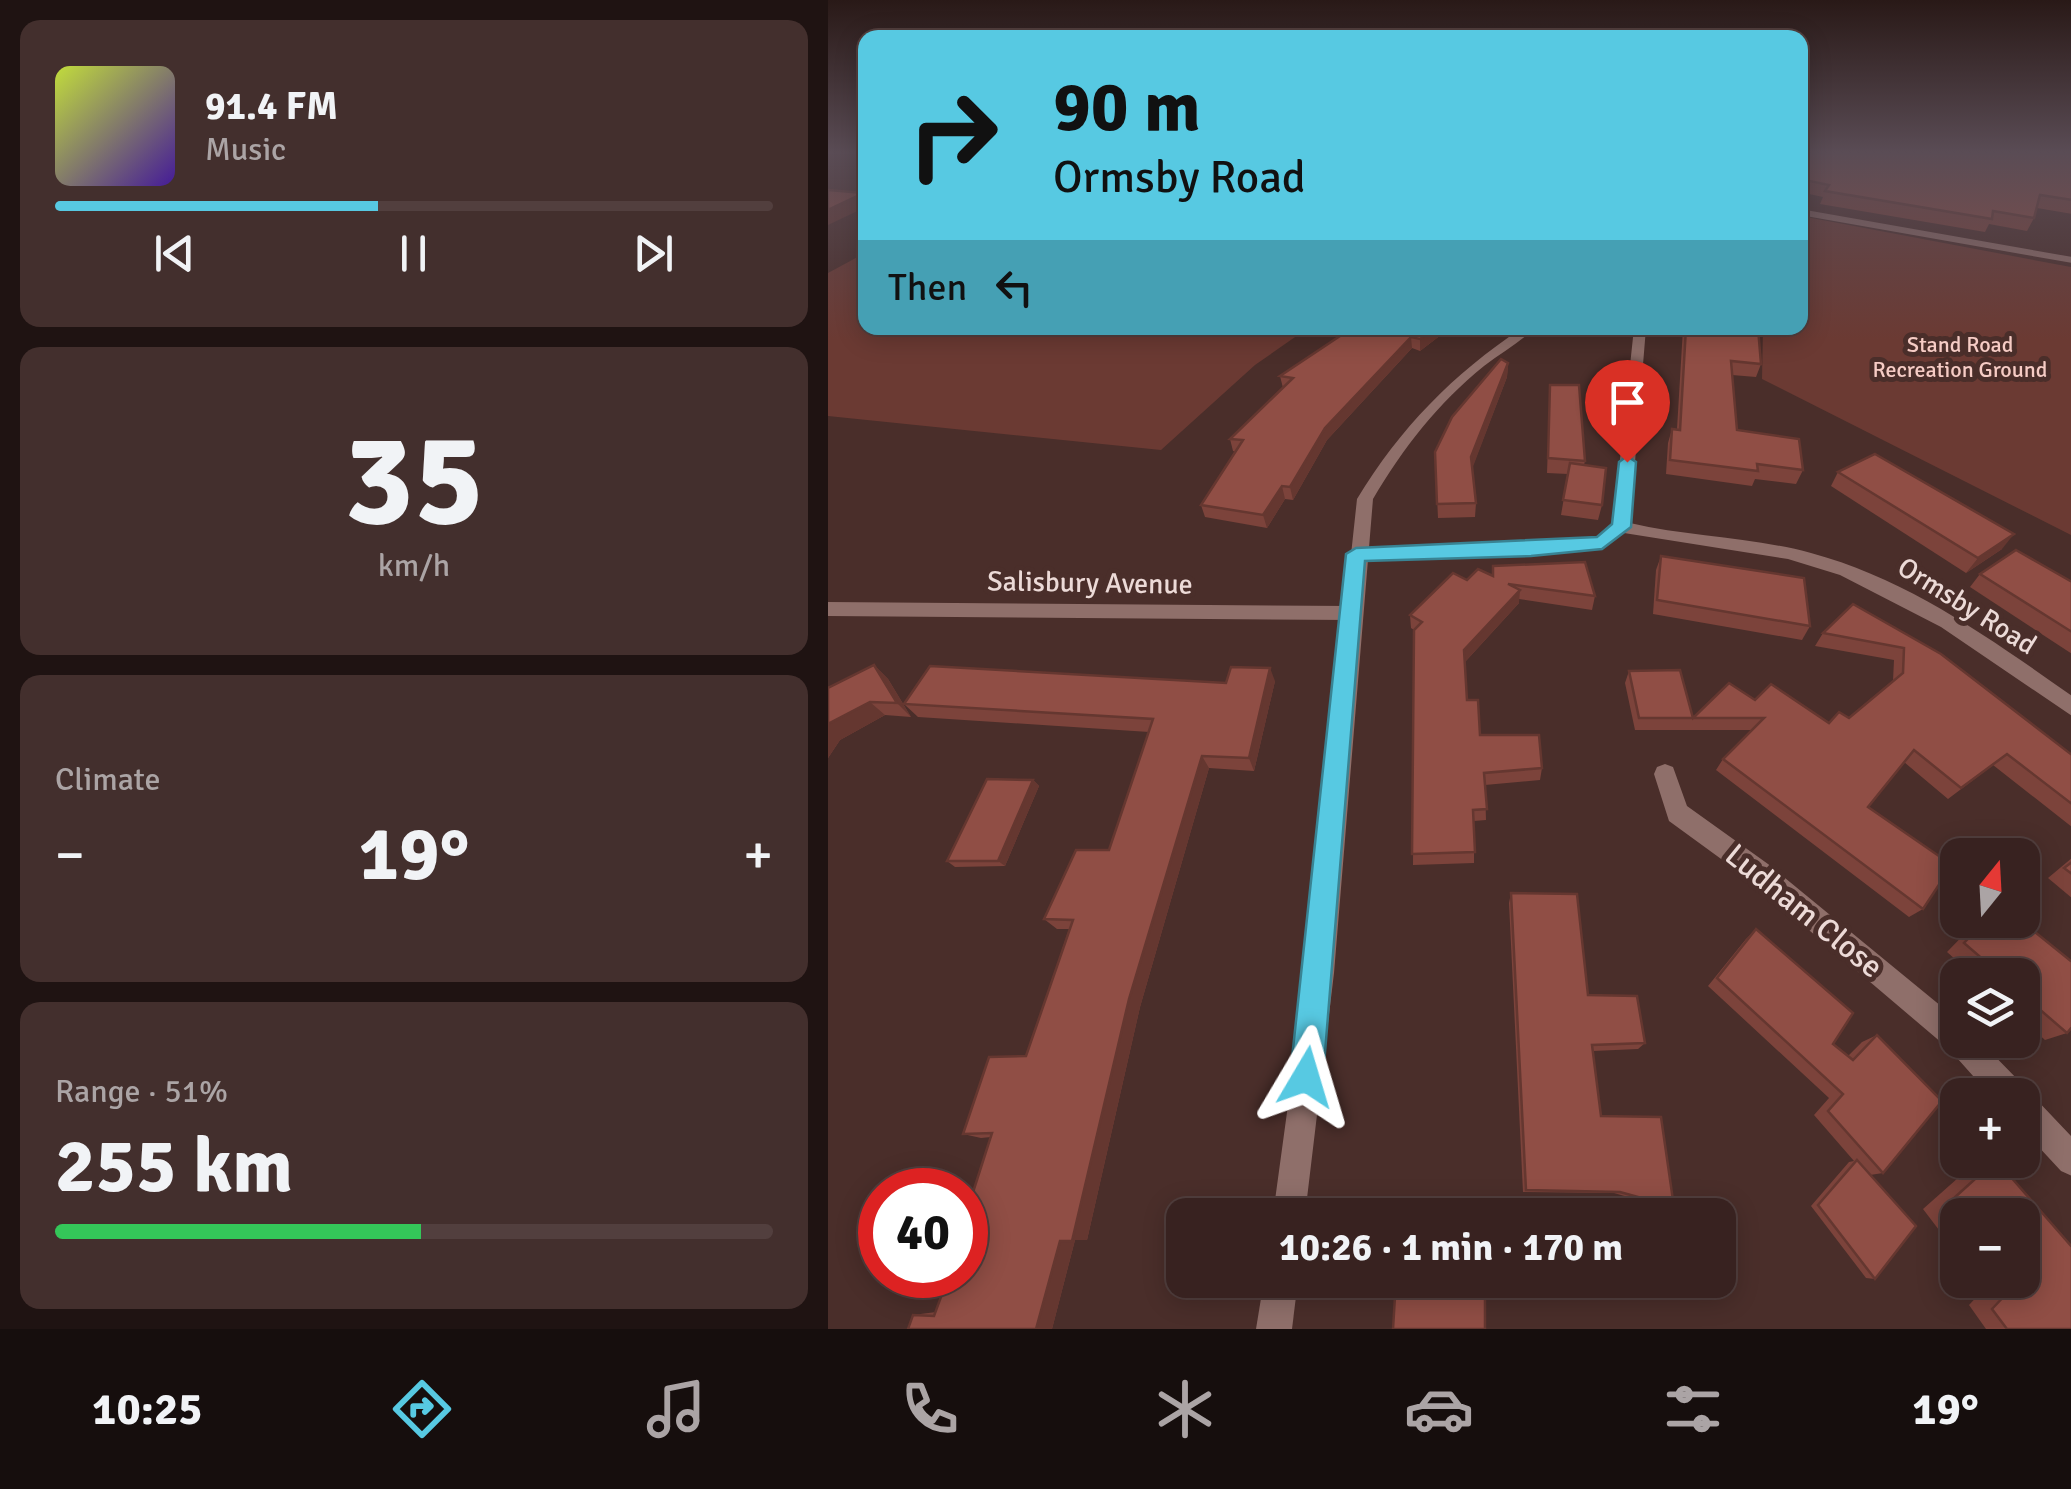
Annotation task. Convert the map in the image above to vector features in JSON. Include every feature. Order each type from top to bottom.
[{"type":"street","points":[[1817,215],[2072,260]]},
{"type":"street","points":[[1291,1198],[1320,974],[1356,554],[1365,499],[1391,451],[1450,384],[1519,335]]},
{"type":"street","points":[[1356,554],[1531,550],[1602,542],[1621,527],[1639,335]]},
{"type":"street","name":"Ormsby Road","points":[[1621,527],[1677,541],[1808,558],[1876,580],[1956,628],[2072,708]]},
{"type":"street","name":"Salisbury Avenue","points":[[829,610],[1351,613]]},
{"type":"street","name":"Ludham Close","points":[[1664,774],[1678,814],[1760,872],[1940,1025]]},
{"type":"street","name":"Ludham Close","points":[[1975,1058],[1995,1078]]},
{"type":"street","points":[[2040,1126],[2072,1160]]},
{"type":"street","points":[[1274,1329],[1278,1298]]},
{"type":"green space","name":"Stand Road Recreation Ground","points":[[1808,217],[2071,267],[2071,535],[1762,379],[1763,335],[1808,335]]},
{"type":"green space","points":[[858,257],[858,335],[1298,335],[1255,365],[1161,450],[828,416],[828,273]]},
{"type":"building","points":[[1342,335],[1425,335],[1420,339],[1411,337],[1325,428],[1290,487],[1282,486],[1263,515],[1201,505],[1243,440],[1230,439],[1293,378],[1280,376]]},
{"type":"building","points":[[1686,335],[1759,335],[1761,364],[1731,361],[1737,430],[1799,439],[1803,470],[1757,464],[1758,471],[1670,460],[1672,429],[1680,430]]},
{"type":"building","points":[[1501,359],[1508,363],[1471,457],[1476,503],[1437,504],[1435,452],[1452,417]]},
{"type":"building","points":[[1550,385],[1579,385],[1585,461],[1548,458]]},
{"type":"building","points":[[1875,454],[2014,534],[1978,558],[1838,472]]},
{"type":"building","points":[[1570,463],[1606,468],[1602,505],[1563,500]]},
{"type":"building","points":[[2016,550],[2072,582],[2072,632],[1980,574]]},
{"type":"building","points":[[1661,556],[1804,578],[1810,626],[1657,600]]},
{"type":"building","points":[[1585,562],[1595,596],[1508,584],[1520,590],[1464,650],[1467,700],[1478,700],[1480,735],[1539,735],[1542,768],[1484,773],[1487,809],[1473,810],[1475,852],[1412,854],[1414,630],[1422,622],[1410,615],[1453,573],[1467,580],[1478,569],[1493,576],[1493,566]]},
{"type":"building","points":[[1853,604],[1941,654],[2072,755],[2072,804],[2007,754],[1961,788],[1914,750],[1868,807],[1940,857],[1940,883],[1923,909],[1723,759],[1764,718],[1693,718],[1729,683],[1755,700],[1771,684],[1829,723],[1839,712],[1849,718],[1903,673],[1904,648],[1823,633]]},
{"type":"building","points":[[874,665],[897,703],[870,702],[828,724],[828,688]]},
{"type":"building","points":[[930,666],[1226,683],[1231,667],[1270,668],[1249,758],[1202,756],[1129,999],[1072,1241],[1060,1241],[1036,1329],[908,1329],[913,1315],[934,1316],[941,1298],[988,1298],[988,1168],[981,1168],[992,1133],[963,1134],[989,1057],[1026,1056],[1073,920],[1044,919],[1076,850],[1109,850],[1153,719],[904,704]]},
{"type":"building","points":[[1680,670],[1693,718],[1639,718],[1629,671]]},
{"type":"building","points":[[987,779],[1033,780],[998,861],[947,861]]},
{"type":"building","points":[[1511,893],[1577,894],[1588,995],[1637,996],[1645,1043],[1592,1045],[1601,1116],[1661,1117],[1673,1198],[1642,1198],[1620,1192],[1526,1190]]},
{"type":"building","points":[[1756,929],[1853,1013],[1833,1044],[1853,1060],[1877,1035],[1940,1099],[1883,1173],[1828,1111],[1843,1094],[1717,978]]},
{"type":"building","points":[[2040,936],[2072,962],[2072,1027],[2067,1033],[2040,1010],[2040,958],[1981,958],[1964,943],[1969,938]]},
{"type":"building","points":[[1857,1160],[1916,1226],[1875,1279],[1818,1205]]},
{"type":"building","points":[[1976,1178],[2012,1178],[2029,1198],[1954,1198]]},
{"type":"building","points":[[2040,1210],[2072,1247],[2072,1329],[2007,1329],[1992,1309],[2002,1298],[2040,1298]]},
{"type":"building","points":[[1395,1298],[1485,1298],[1485,1329],[1393,1329]]},
{"type":"route","points":[[1306,1077],[1320,974],[1356,554],[1531,550],[1602,542],[1621,527],[1627,462]]}]
